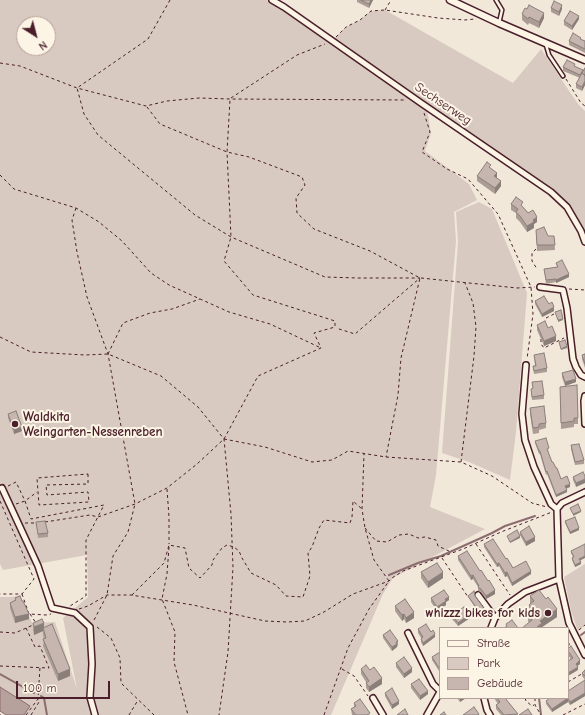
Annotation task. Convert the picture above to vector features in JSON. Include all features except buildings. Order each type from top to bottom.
[{"type":"street","name":"Sechserweg","points":[[272,0],[551,192],[567,207],[581,231],[585,242]]},
{"type":"street","points":[[450,0],[480,15],[585,60]]},
{"type":"street","points":[[540,287],[563,290],[567,308],[573,359],[581,375],[585,377]]},
{"type":"street","points":[[526,365],[522,414],[525,440],[534,467],[551,504],[557,509]]},
{"type":"street","points":[[585,396],[585,424]]},
{"type":"street","points":[[2,488],[17,524],[38,566],[52,608],[76,613],[90,627],[92,664],[90,697],[95,715]]},
{"type":"street","points":[[585,492],[562,503],[557,509],[558,579],[569,623],[585,655]]},
{"type":"street","points":[[491,627],[495,618],[508,604],[525,592],[558,579]]},
{"type":"street","points":[[475,594],[495,618]]},
{"type":"street","points":[[408,634],[433,684],[439,690]]},
{"type":"street","points":[[427,715],[439,693]]},
{"type":"street","points":[[373,698],[384,715]]},
{"type":"street","points":[[484,699],[490,715]]},
{"type":"lane","points":[[496,0],[502,10],[499,23]]},
{"type":"lane","points":[[545,43],[549,56],[563,76]]},
{"type":"path","points":[[78,88],[148,39],[170,0]]},
{"type":"path","points":[[385,10],[391,0]]},
{"type":"path","points":[[230,99],[298,55],[332,41],[346,27],[360,20],[371,11],[385,10],[438,18],[458,19],[475,19],[480,15]]},
{"type":"path","points":[[0,63],[20,66],[78,88],[146,106],[167,101],[199,98],[406,100]]},
{"type":"path","points":[[563,76],[581,103],[585,106]]},
{"type":"path","points":[[78,88],[84,114],[98,135],[195,215],[231,237],[325,277],[420,278],[517,288],[540,287]]},
{"type":"path","points":[[230,99],[227,152],[231,237],[224,261],[253,295],[335,321],[335,327]]},
{"type":"path","points":[[421,103],[430,132],[422,152],[447,169],[468,179],[498,214],[531,287],[533,314],[526,365]]},
{"type":"path","points":[[146,106],[160,124],[227,152],[249,157],[302,177],[305,185],[296,198],[297,213],[314,229],[370,250],[420,278]]},
{"type":"path","points":[[0,175],[14,189],[76,208],[100,222],[122,241],[151,273],[170,285],[229,312],[270,324],[321,348]]},
{"type":"path","points":[[76,208],[72,220],[78,260],[87,297],[108,354],[135,504],[128,532],[113,556],[107,595],[92,624],[111,638],[120,658],[121,684],[139,699],[154,715]]},
{"type":"path","points":[[536,249],[532,253],[532,262],[537,269]]},
{"type":"path","points":[[321,348],[314,333],[335,327],[355,334],[420,278]]},
{"type":"path","points":[[386,457],[398,394],[401,358],[420,278]]},
{"type":"path","points":[[461,462],[474,356],[476,327],[472,303],[465,283]]},
{"type":"path","points":[[571,289],[585,290]]},
{"type":"path","points":[[108,354],[123,323],[150,313],[172,309],[200,299]]},
{"type":"path","points":[[546,318],[567,308]]},
{"type":"path","points":[[541,339],[541,344],[544,348],[554,344],[562,338],[570,336]]},
{"type":"path","points":[[0,337],[31,352],[85,355],[108,354],[161,376],[198,407],[224,439],[231,514],[232,567],[228,652],[219,715]]},
{"type":"path","points":[[17,524],[47,522],[90,515],[98,517],[135,504],[167,488],[197,464],[224,439],[258,376],[321,348]]},
{"type":"path","points":[[224,439],[265,447],[312,462],[332,460],[348,451],[386,457],[461,462],[492,476],[532,503],[542,507],[557,509]]},
{"type":"path","points":[[364,453],[362,509],[365,528],[374,560],[389,581]]},
{"type":"path","points":[[88,474],[88,484],[46,485],[47,495],[88,492],[89,502],[39,506],[38,492],[37,478],[88,474]]},
{"type":"path","points":[[2,488],[16,482],[31,518],[104,505],[86,540],[86,596],[63,610]]},
{"type":"path","points":[[167,488],[170,517],[169,545],[167,574],[162,600],[175,632],[174,662],[188,715]]},
{"type":"path","points":[[10,507],[25,501],[38,492]]},
{"type":"path","points":[[0,501],[34,579],[22,594]]},
{"type":"path","points":[[169,545],[185,548],[189,568],[200,578],[212,565],[213,560],[222,548],[232,546],[239,551],[251,573],[276,585],[286,596],[303,597],[310,576],[308,554],[324,520],[350,524],[353,501],[362,509]]},
{"type":"path","points":[[324,715],[348,648],[369,610],[392,578],[403,571],[476,544],[557,509]]},
{"type":"path","points":[[365,528],[376,541],[387,542],[399,535],[409,534],[418,538],[425,537],[436,540],[438,546],[451,552]]},
{"type":"path","points":[[476,544],[514,600]]},
{"type":"path","points":[[131,595],[164,563],[169,545]]},
{"type":"path","points":[[442,557],[468,597],[475,594]]},
{"type":"path","points":[[76,613],[79,609],[88,606],[107,595],[131,595],[265,620],[287,622],[305,621],[324,612],[353,594],[389,581]]},
{"type":"path","points":[[0,594],[22,594]]},
{"type":"path","points":[[0,632],[15,633],[36,623],[29,614],[22,594]]},
{"type":"path","points":[[29,614],[52,614]]},
{"type":"path","points":[[578,631],[585,625]]},
{"type":"path","points":[[0,666],[49,668],[40,646],[35,647],[26,628]]},
{"type":"path","points":[[31,715],[39,702],[40,668]]},
{"type":"path","points":[[341,668],[354,676],[370,699],[373,698]]},
{"type":"path","points":[[569,681],[585,672]]},
{"type":"path","points":[[26,715],[38,699]]},
{"type":"path","points":[[129,715],[139,699]]},
{"type":"path","points":[[525,699],[532,706],[535,705]]},
{"type":"path","points":[[535,699],[535,705],[541,715]]},
{"type":"path","points":[[563,715],[585,704]]},
{"type":"green space","points":[[0,0],[266,0],[282,9],[330,44],[427,110],[431,133],[425,151],[469,184],[477,200],[454,212],[456,241],[436,475],[430,507],[485,529],[393,578],[383,594],[331,715],[24,715],[29,706],[0,687],[0,597],[20,595],[32,623],[55,622],[77,689],[63,618],[88,597],[87,555],[3,570],[0,564]]},
{"type":"green space","points":[[385,10],[513,83],[541,49],[578,104],[585,111],[585,242],[567,207],[551,192],[332,41],[346,27],[360,20],[371,11]]},
{"type":"green space","points":[[479,202],[492,209],[527,293],[516,432],[510,480],[469,462],[442,453],[458,242],[456,212]]},
{"type":"green space","points":[[585,564],[585,625],[578,631],[571,611],[564,577]]},
{"type":"shaded area","points":[[0,687],[30,706],[24,715],[6,715],[0,711]]},
{"type":"waterway","points":[[389,575],[418,563],[441,556],[505,526],[535,516]]},
{"type":"waterway","points":[[581,635],[585,632]]},
{"type":"waterway","points":[[0,674],[34,693]]},
{"type":"waterway","points":[[41,696],[44,698],[47,715]]},
{"type":"waterway","points":[[539,699],[541,715]]},
{"type":"place","name":"Waldkita Weingarten-Nessenreben","points":[[15,424]]},
{"type":"place","name":"whizzz bikes for kids","points":[[548,613]]}]
